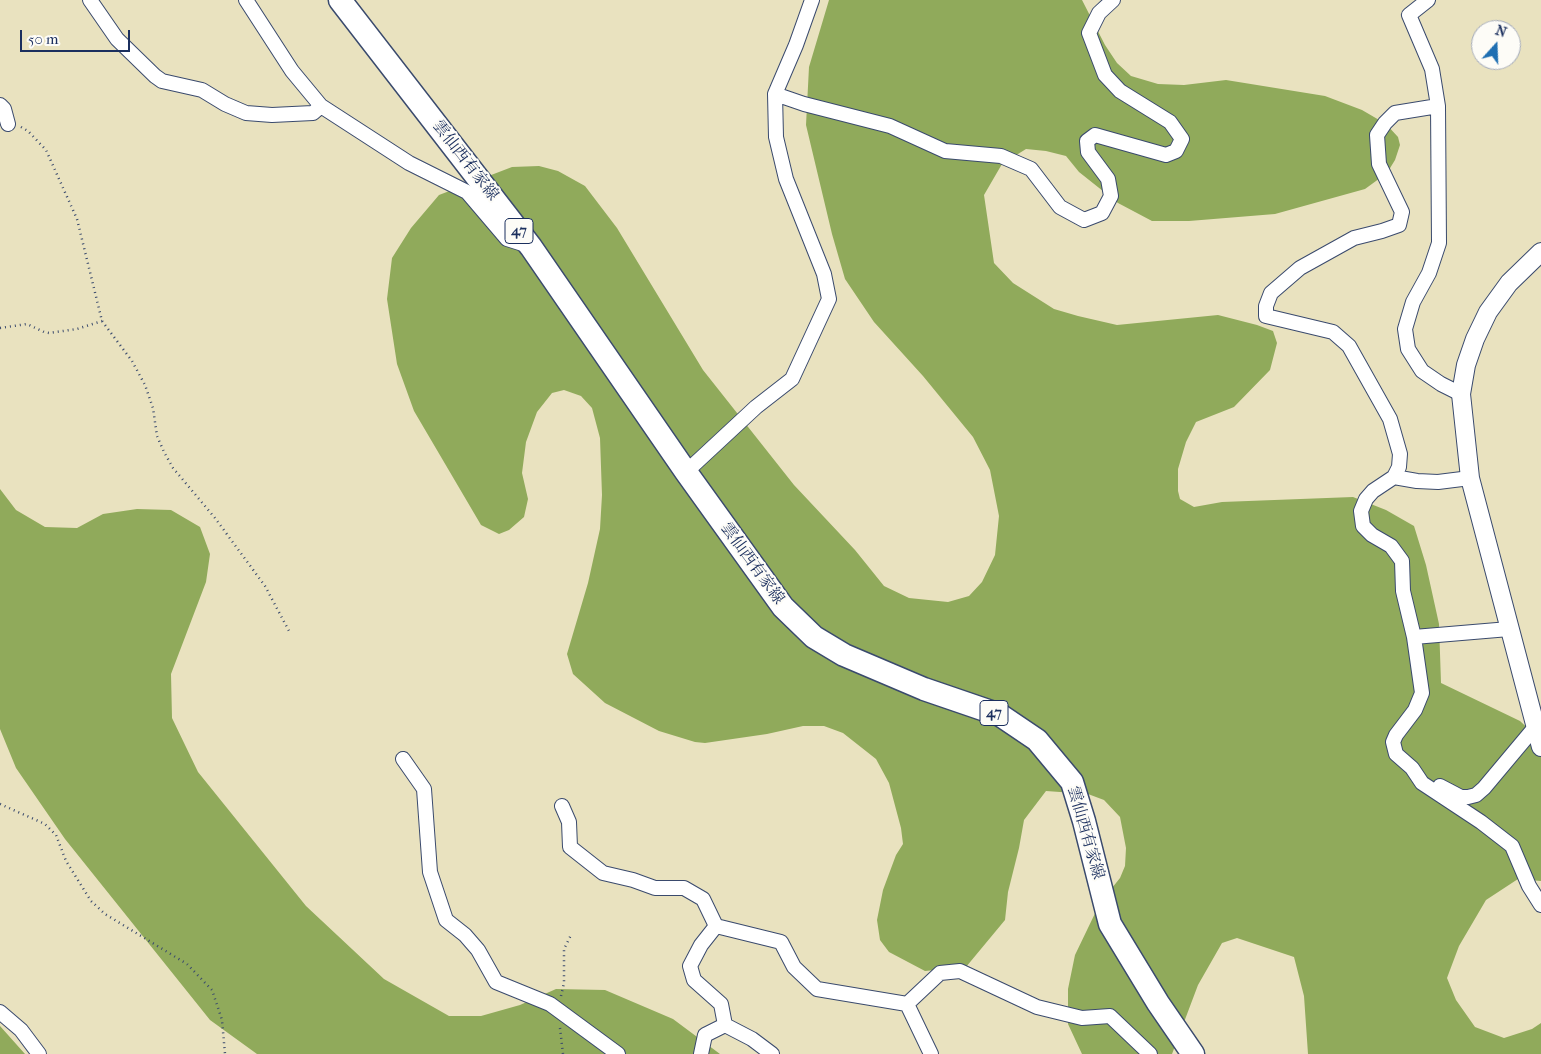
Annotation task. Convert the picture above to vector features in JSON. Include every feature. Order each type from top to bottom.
[{"type":"main road","name":"雲仙西有家線","points":[[340,0],[531,247],[686,472],[783,607],[814,636],[844,655],[924,689],[1000,715],[1037,740],[1072,782],[1084,821],[1110,924],[1158,1003],[1193,1054]]},
{"type":"street","points":[[90,0],[117,39],[162,81],[202,90],[225,104],[246,113],[272,115],[313,113],[321,106]]},
{"type":"street","points":[[246,0],[292,71],[321,106],[409,163],[467,192],[507,238],[531,247]]},
{"type":"street","points":[[686,472],[756,407],[792,379],[829,299],[824,274],[786,179],[776,137],[775,94],[796,46],[812,0]]},
{"type":"street","points":[[775,94],[804,104],[890,126],[945,151],[1001,156],[1031,169],[1060,207],[1084,220],[1102,213],[1111,196],[1108,179],[1088,152],[1087,141],[1095,135],[1166,155],[1176,151],[1182,139],[1170,122],[1120,91],[1105,75],[1089,33],[1099,13],[1113,0]]},
{"type":"street","points":[[1428,0],[1409,15],[1432,69],[1438,106],[1439,243],[1429,273],[1413,302],[1405,329],[1408,349],[1422,370],[1441,384],[1461,394]]},
{"type":"street","points":[[0,105],[4,109],[8,124]]},
{"type":"street","points":[[1438,106],[1395,114],[1384,122],[1377,135],[1379,164],[1402,212],[1399,225],[1382,232],[1354,238],[1300,268],[1271,294],[1266,306],[1266,316],[1333,332],[1350,346],[1390,419],[1400,454],[1399,467],[1394,477],[1372,491],[1366,499],[1361,512],[1363,526],[1372,535],[1392,546],[1402,561],[1403,591],[1414,637],[1422,693],[1415,710],[1393,742],[1396,754],[1412,768],[1454,794],[1468,797],[1476,795],[1484,788],[1536,726]]},
{"type":"street","points":[[1541,252],[1509,283],[1488,312],[1475,339],[1466,365],[1461,394],[1470,478],[1541,747]]},
{"type":"street","points":[[1394,477],[1438,482],[1470,478]]},
{"type":"street","points":[[1414,637],[1509,629]]},
{"type":"street","points":[[403,759],[424,789],[430,872],[446,920],[465,935],[478,950],[496,982],[550,1004],[618,1054]]},
{"type":"street","points":[[1412,768],[1422,783],[1481,822],[1512,846],[1529,886],[1541,905]]},
{"type":"street","points":[[562,806],[568,822],[570,847],[603,872],[655,888],[684,888],[703,899],[716,926]]},
{"type":"street","points":[[716,926],[780,942],[794,966],[817,989],[908,1004]]},
{"type":"street","points":[[716,926],[701,945],[690,966],[694,980],[721,1004],[725,1025]]},
{"type":"street","points":[[908,1004],[940,973],[960,971],[1037,1007],[1082,1018],[1110,1016],[1150,1054]]},
{"type":"street","points":[[908,1004],[931,1054]]},
{"type":"street","points":[[0,1012],[21,1030],[39,1054]]},
{"type":"street","points":[[701,1054],[705,1034],[725,1025]]},
{"type":"street","points":[[725,1025],[752,1039],[772,1054]]},
{"type":"path","points":[[8,124],[22,127],[28,131],[46,150],[77,219],[102,321],[132,361],[145,385],[153,408],[157,436],[174,468],[215,518],[265,586],[289,631]]},
{"type":"path","points":[[0,328],[27,324],[49,333],[77,329],[102,321]]},
{"type":"path","points":[[0,804],[46,824],[56,835],[66,861],[82,890],[91,901],[105,914],[187,964],[212,990],[222,1020],[224,1054]]},
{"type":"green space","points":[[829,0],[1082,0],[1105,45],[1117,63],[1131,76],[1158,84],[1184,85],[1226,80],[1325,96],[1362,110],[1386,124],[1398,137],[1400,145],[1395,160],[1387,173],[1365,189],[1275,214],[1189,221],[1152,221],[1118,203],[1079,172],[1066,156],[1026,149],[1002,164],[984,195],[994,263],[1013,283],[1054,309],[1078,316],[1117,325],[1218,315],[1273,331],[1277,343],[1270,370],[1234,407],[1196,422],[1186,442],[1178,469],[1180,499],[1194,507],[1222,502],[1353,497],[1386,510],[1414,526],[1426,565],[1439,624],[1441,683],[1520,721],[1541,741],[1541,881],[1518,879],[1486,900],[1459,946],[1447,978],[1456,1000],[1475,1027],[1504,1038],[1532,1029],[1541,1023],[1541,1054],[1308,1054],[1304,996],[1294,957],[1237,938],[1222,943],[1198,985],[1172,1054],[1082,1054],[1068,1024],[1068,989],[1075,955],[1100,903],[1120,878],[1125,866],[1126,848],[1120,817],[1104,800],[1088,794],[1046,791],[1024,820],[1008,892],[1005,920],[966,967],[925,971],[889,952],[880,940],[877,920],[883,890],[896,855],[903,844],[901,828],[889,783],[876,759],[843,733],[824,726],[803,726],[767,734],[705,743],[695,742],[659,731],[605,703],[573,674],[567,654],[588,583],[600,529],[602,495],[600,438],[592,408],[581,396],[564,390],[552,393],[537,412],[526,442],[522,473],[528,499],[524,517],[509,530],[499,534],[481,525],[414,411],[397,364],[387,299],[392,258],[411,228],[439,195],[512,167],[539,166],[558,171],[585,186],[617,228],[703,370],[794,485],[855,550],[884,586],[909,598],[948,602],[969,596],[982,582],[995,555],[999,516],[990,470],[973,437],[923,376],[874,322],[845,279],[832,234],[806,125],[809,67]]},
{"type":"green space","points":[[0,489],[16,510],[45,527],[77,528],[103,514],[137,509],[171,510],[200,527],[210,554],[206,582],[171,674],[172,718],[198,772],[306,906],[384,979],[449,1016],[481,1016],[520,1005],[556,989],[605,990],[673,1019],[720,1054],[257,1054],[210,1020],[65,839],[16,768],[0,729]]},
{"type":"green space","points":[[0,1026],[25,1054],[0,1054]]}]
